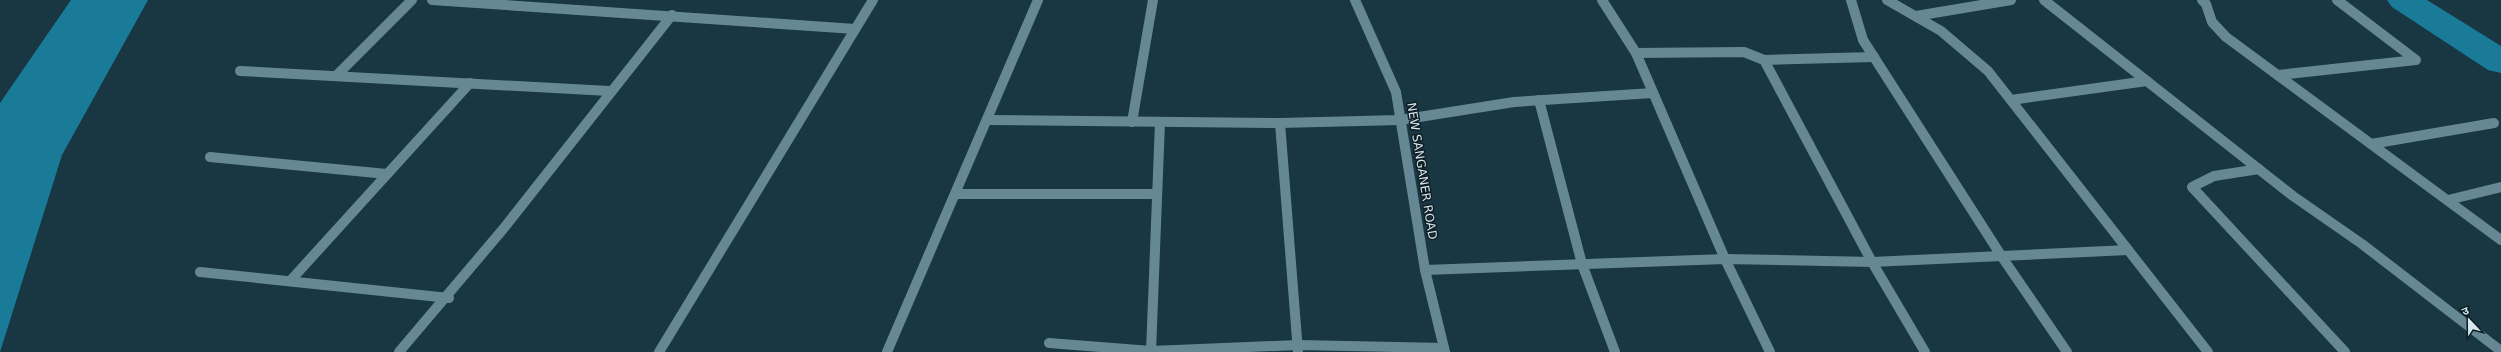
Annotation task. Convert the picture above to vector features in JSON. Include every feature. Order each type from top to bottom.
[{"type":"street","points":[[336,76],[412,0]]},
{"type":"street","points":[[432,0],[672,15],[855,29]]},
{"type":"street","points":[[659,352],[873,0]]},
{"type":"street","points":[[887,352],[1038,0]]},
{"type":"street","points":[[1132,122],[1153,0]]},
{"type":"street","name":"NEW SANGANER ROAD","points":[[1355,0],[1396,92],[1425,270],[1445,350]]},
{"type":"street","points":[[1602,0],[1636,54],[1725,259],[1770,352]]},
{"type":"street","points":[[1851,0],[1857,25],[1874,57],[2002,257],[2067,352]]},
{"type":"street","points":[[1887,0],[1916,16],[1964,47],[1988,71],[2208,352]]},
{"type":"street","points":[[1916,16],[2011,0]]},
{"type":"street","points":[[2044,0],[2258,169],[2362,244],[2501,351]]},
{"type":"street","points":[[2202,0],[2206,4],[2207,14],[2212,23],[2278,75],[2501,240]]},
{"type":"street","points":[[2278,75],[2416,60],[2412,55],[2337,0]]},
{"type":"street","points":[[399,352],[449,298],[609,91],[672,15]]},
{"type":"street","points":[[1636,54],[1744,52],[1764,60],[1874,57]]},
{"type":"street","points":[[1764,60],[1872,262],[1925,352]]},
{"type":"street","points":[[240,72],[609,91]]},
{"type":"street","points":[[2011,100],[2147,81]]},
{"type":"street","points":[[291,280],[470,83]]},
{"type":"street","points":[[987,120],[1280,123],[1400,120],[1514,102],[1653,93]]},
{"type":"street","points":[[1539,100],[1582,264],[1615,352]]},
{"type":"street","points":[[1151,351],[1160,122]]},
{"type":"street","points":[[1280,123],[1298,348]]},
{"type":"street","points":[[2371,144],[2494,123]]},
{"type":"street","points":[[210,157],[386,174]]},
{"type":"street","points":[[2258,169],[2223,174],[2196,182],[2192,187],[2345,352]]},
{"type":"street","points":[[2448,200],[2501,187]]},
{"type":"street","points":[[956,194],[1157,194]]},
{"type":"street","points":[[1425,270],[1725,259],[1872,262],[2128,250]]},
{"type":"street","points":[[200,272],[291,280],[449,298]]},
{"type":"street","points":[[1049,344],[1151,351],[1298,348],[1445,350]]},
{"type":"water","points":[[71,0],[148,0],[62,155],[0,352],[0,103]]},
{"type":"waterway","points":[[2404,0],[2501,62]]}]
